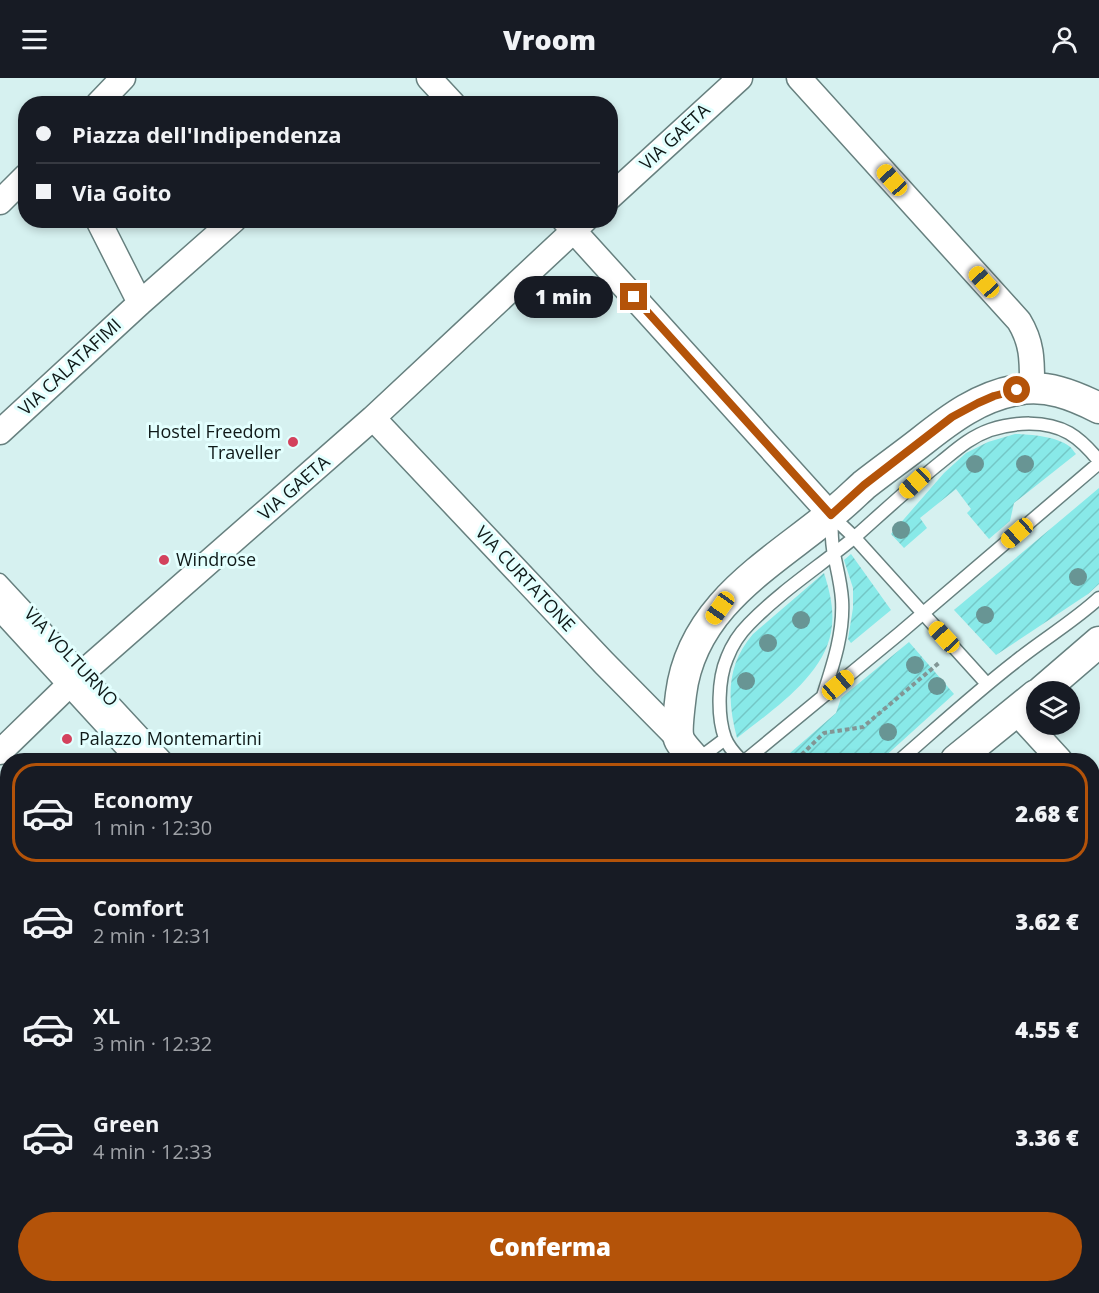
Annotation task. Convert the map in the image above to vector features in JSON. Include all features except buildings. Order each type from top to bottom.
[{"type":"street","points":[[429,78],[446,96]]},
{"type":"street","name":"VIA GAETA","points":[[618,190],[740,78]]},
{"type":"street","points":[[799,78],[1019,321],[1031,346],[1032,388]]},
{"type":"street","points":[[0,202],[18,184]]},
{"type":"street","points":[[102,228],[140,303]]},
{"type":"street","name":"VIA CALATAFIMI","points":[[0,432],[225,228]]},
{"type":"street","name":"VIA GAETA","points":[[0,752],[79,677],[373,418],[570,228]]},
{"type":"street","points":[[578,228],[831,515]]},
{"type":"street","points":[[690,753],[679,716],[682,684],[691,655],[703,632],[740,586],[831,515],[864,485],[968,407],[994,396],[1032,388],[1064,393],[1099,408]]},
{"type":"street","name":"VIA CURTATONE","points":[[373,418],[690,753]]},
{"type":"street","name":"VIA VOLTURNO","points":[[0,603],[79,677],[139,753]]},
{"type":"street","points":[[1054,681],[1099,642]]},
{"type":"street","points":[[965,753],[1026,704]]},
{"type":"street","points":[[1045,735],[1056,753]]},
{"type":"lane","points":[[735,753],[725,740],[721,718],[720,695],[726,659],[743,631],[787,590],[834,554],[958,447],[980,434],[1009,425],[1048,426],[1069,433],[1092,453],[1099,462],[755,753]]},
{"type":"lane","points":[[831,515],[854,537],[987,684]]},
{"type":"lane","points":[[822,698],[834,663],[842,622],[841,584],[834,554],[831,515]]},
{"type":"lane","name":"VIA VOLTURNO","points":[[0,580],[79,677],[160,753]]},
{"type":"lane","points":[[908,753],[987,684],[1042,641],[1071,622],[1099,598]]},
{"type":"lane","points":[[690,753],[725,740]]},
{"type":"path","points":[[804,753],[824,734],[862,727],[955,649]]},
{"type":"shaded area","points":[[1015,434],[1058,440],[1069,446],[1076,454],[1014,503],[1010,521],[989,539],[967,513],[971,509],[956,489],[920,518],[927,528],[904,548],[891,534],[944,473],[966,453],[988,442]]},
{"type":"shaded area","points":[[1099,488],[1099,584],[1088,594],[996,655],[954,610]]},
{"type":"shaded area","points":[[851,554],[891,610],[851,643],[848,639],[853,608],[853,588],[844,560]]},
{"type":"shaded area","points":[[824,573],[830,595],[832,617],[831,632],[818,664],[794,692],[737,738],[731,710],[731,683],[733,671],[744,646],[753,634]]},
{"type":"shaded area","points":[[909,642],[954,694],[889,753],[790,753],[836,713],[841,698]]},
{"type":"place","name":"Hostel Freedom Traveller","points":[[293,442]]},
{"type":"place","name":"Windrose","points":[[164,560]]},
{"type":"place","name":"Palazzo Montemartini","points":[[67,739]]},
{"type":"route","points":[[634,297],[831,515],[864,485],[952,417],[994,396],[1017,390]]}]
